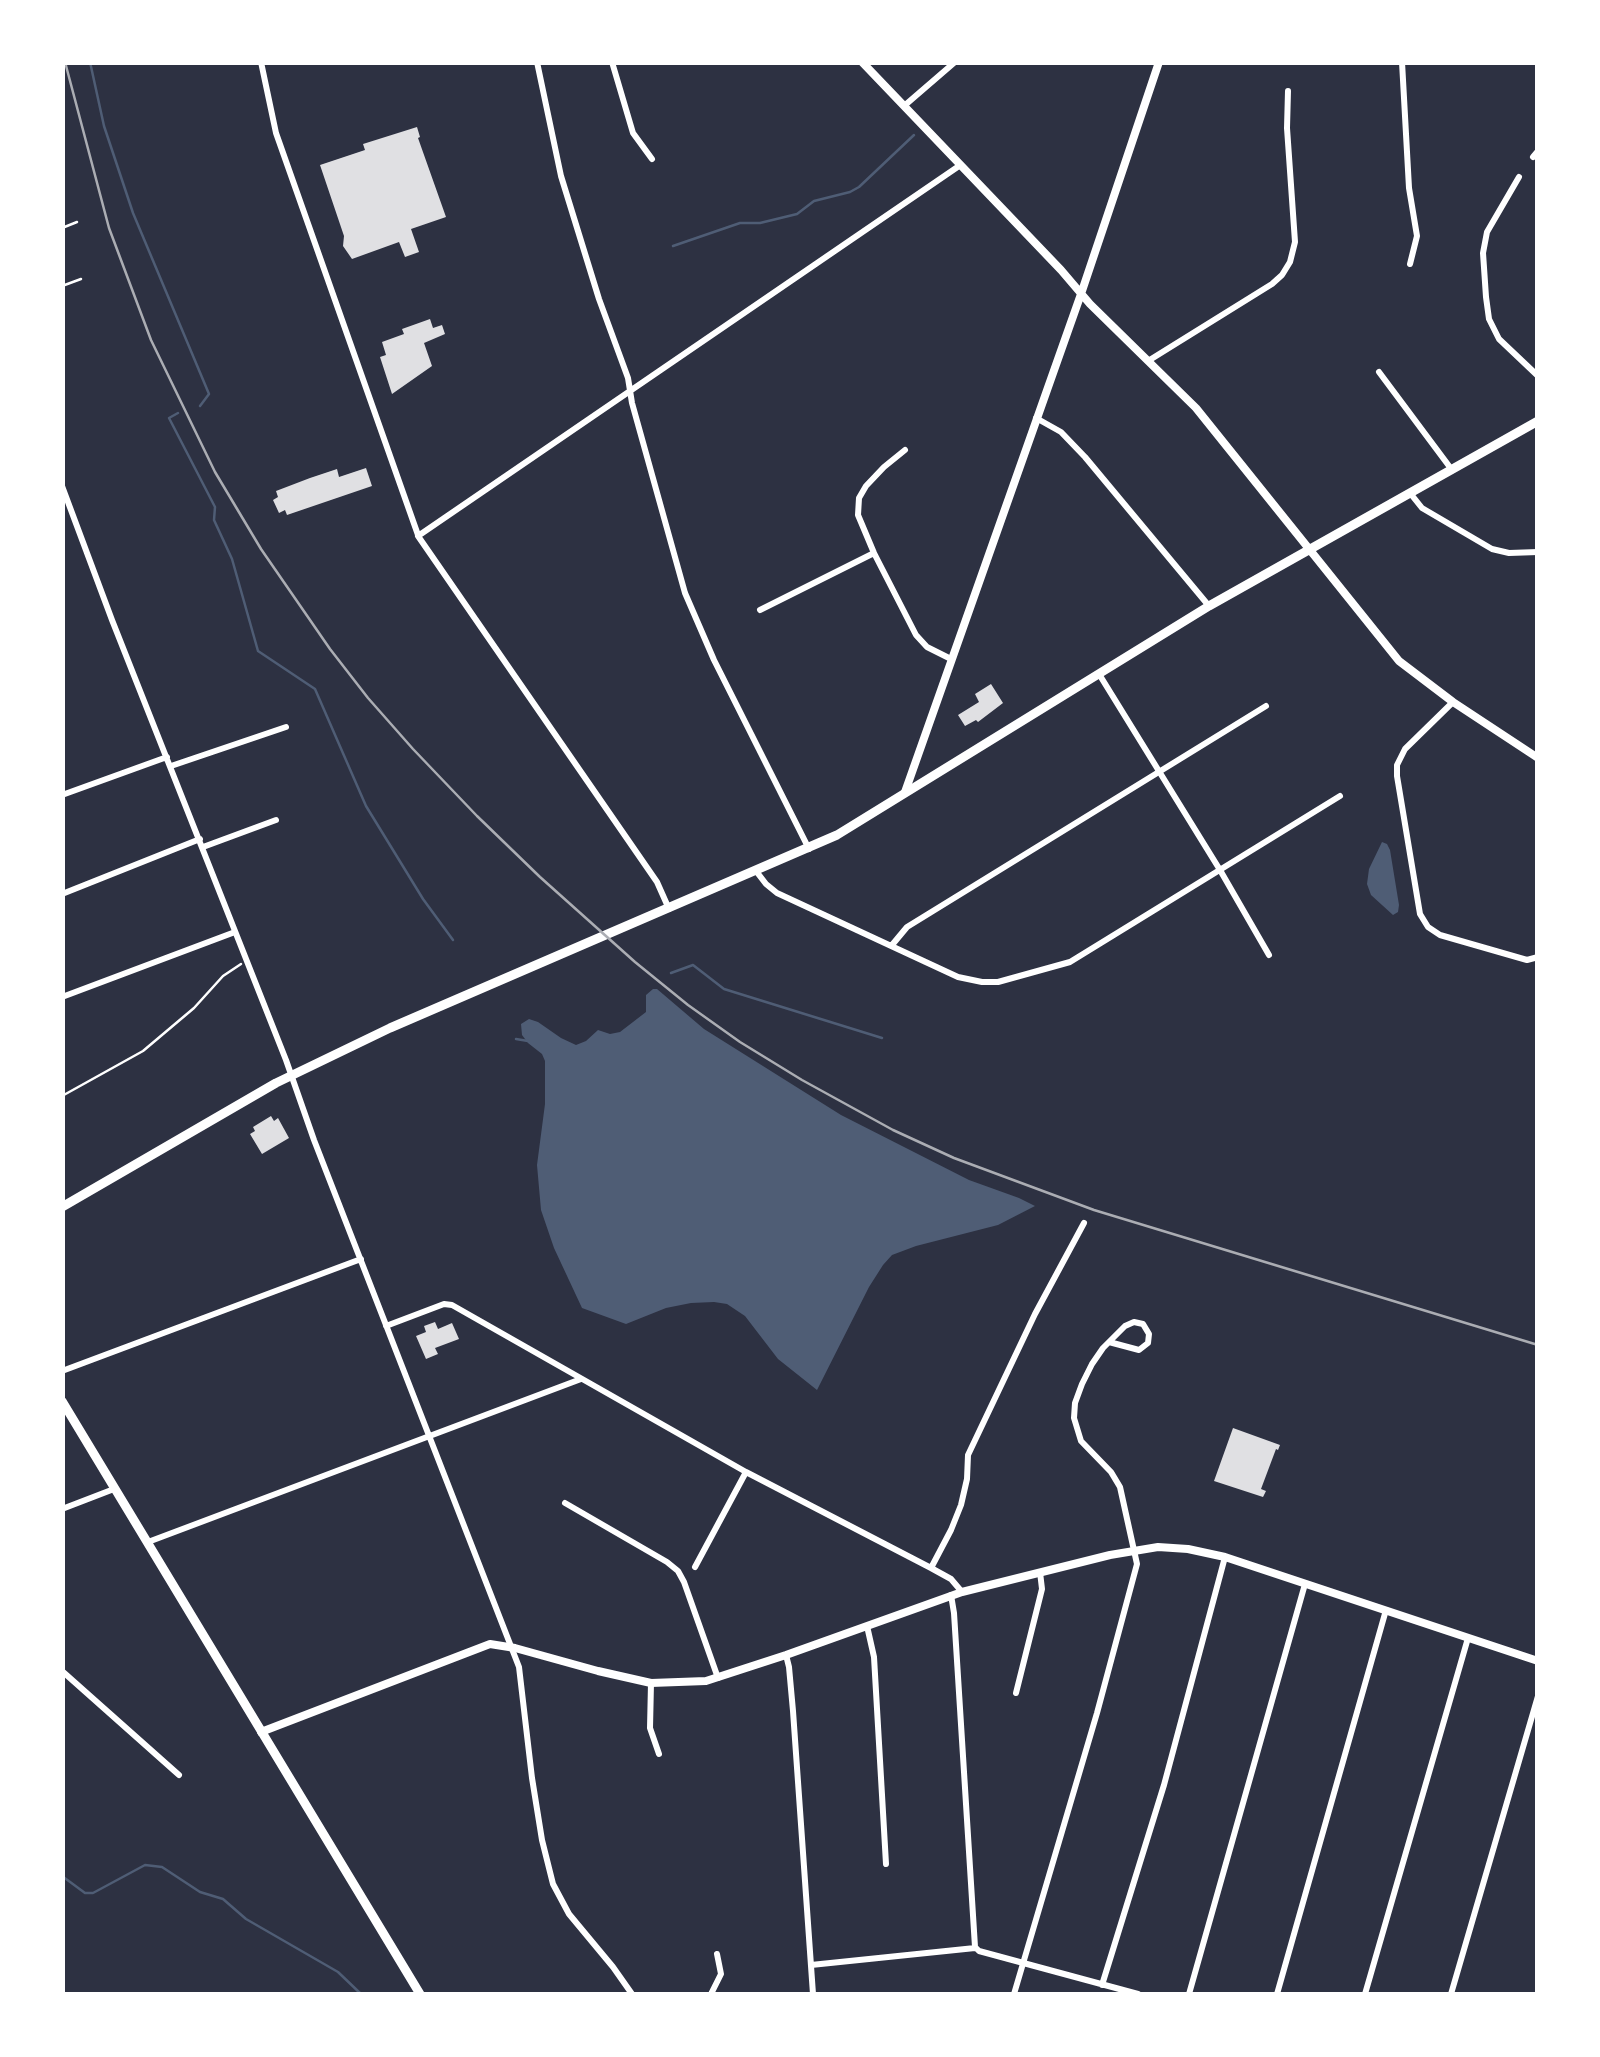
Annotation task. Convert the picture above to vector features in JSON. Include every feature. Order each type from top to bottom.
[{"type":"main road","points":[[62,1207],[242,1102],[390,1028],[756,872],[848,828],[1209,606],[1538,422]]},
{"type":"main road","points":[[62,1401],[420,1994]]},
{"type":"street","points":[[262,62],[279,141],[418,536],[657,882],[669,909]]},
{"type":"street","points":[[537,62],[571,213],[630,389],[688,601],[809,848]]},
{"type":"street","points":[[612,62],[635,138],[652,160]]},
{"type":"street","points":[[862,62],[1080,294],[1202,415],[1392,653],[1452,702],[1538,758]]},
{"type":"street","points":[[904,106],[955,62]]},
{"type":"street","points":[[905,792],[1159,62]]},
{"type":"street","points":[[1402,62],[1408,172],[1417,234],[1410,264]]},
{"type":"street","points":[[1148,362],[1272,284],[1290,262],[1295,242],[1288,91]]},
{"type":"street","points":[[418,536],[960,166]]},
{"type":"street","points":[[1519,177],[1487,232],[1486,298],[1489,319],[1499,339],[1538,376]]},
{"type":"street","points":[[1379,372],[1452,470]]},
{"type":"street","points":[[1036,418],[1059,430],[1085,457],[1209,606]]},
{"type":"street","points":[[905,450],[864,489],[859,498],[859,518],[916,635],[927,648],[951,659]]},
{"type":"street","points":[[62,486],[512,1647],[520,1671],[532,1778],[553,1884],[569,1914],[632,1994]]},
{"type":"street","points":[[1410,494],[1422,508],[1492,548],[1509,553],[1538,552]]},
{"type":"street","points":[[760,610],[874,553]]},
{"type":"street","points":[[1099,672],[1269,955]]},
{"type":"street","points":[[1452,702],[1405,748],[1397,766],[1420,914],[1440,936],[1528,960],[1536,958]]},
{"type":"street","points":[[892,946],[905,928],[1266,706]]},
{"type":"street","points":[[171,766],[286,727]]},
{"type":"street","points":[[62,795],[167,757]]},
{"type":"street","points":[[756,872],[778,893],[962,978],[982,982],[1006,980],[1070,962],[1340,796]]},
{"type":"street","points":[[62,894],[276,820]]},
{"type":"street","points":[[62,997],[235,932]]},
{"type":"street","points":[[931,1568],[961,1505],[968,1455],[1034,1314],[1084,1223]]},
{"type":"street","points":[[62,1370],[360,1259]]},
{"type":"street","points":[[386,1326],[450,1304],[746,1472],[951,1579],[962,1592]]},
{"type":"street","points":[[1014,1994],[1138,1564],[1118,1484],[1080,1441],[1074,1418],[1075,1403],[1096,1357],[1110,1342],[1125,1326],[1143,1324],[1149,1332],[1148,1342],[1138,1350],[1110,1342]]},
{"type":"street","points":[[148,1542],[582,1379]]},
{"type":"street","points":[[695,1566],[746,1472]]},
{"type":"street","points":[[62,1509],[116,1488]]},
{"type":"street","points":[[565,1503],[678,1571],[718,1678]]},
{"type":"street","points":[[261,1732],[484,1645],[512,1647],[651,1683],[687,1683],[718,1678],[950,1595],[1158,1547],[1225,1557],[1538,1661]]},
{"type":"street","points":[[1102,1984],[1164,1785],[1225,1557]]},
{"type":"street","points":[[1016,1693],[1042,1589],[1040,1572]]},
{"type":"street","points":[[1189,1994],[1305,1584]]},
{"type":"street","points":[[950,1595],[954,1608],[976,1948]]},
{"type":"street","points":[[1276,1994],[1386,1610]]},
{"type":"street","points":[[867,1626],[874,1653],[886,1864]]},
{"type":"street","points":[[1365,1994],[1468,1638]]},
{"type":"street","points":[[786,1655],[790,1667],[813,1994]]},
{"type":"street","points":[[62,1671],[179,1775]]},
{"type":"street","points":[[651,1683],[650,1731],[659,1754]]},
{"type":"street","points":[[1451,1994],[1538,1696]]},
{"type":"street","points":[[811,1965],[976,1948],[1138,1994]]},
{"type":"street","points":[[711,1994],[721,1974],[717,1954]]},
{"type":"path","points":[[62,228],[76,222]]},
{"type":"path","points":[[62,286],[81,279]]},
{"type":"path","points":[[62,1096],[143,1051],[194,1008],[223,976],[247,962]]},
{"type":"water","points":[[1382,842],[1390,850],[1399,905],[1393,915],[1371,895],[1367,884],[1369,869]]},
{"type":"water","points":[[653,989],[704,1029],[841,1115],[969,1180],[1035,1206],[998,1225],[892,1255],[869,1287],[817,1390],[778,1359],[745,1316],[727,1304],[691,1303],[626,1324],[582,1308],[541,1210],[537,1165],[545,1104],[545,1061],[522,1035],[521,1024],[529,1019],[538,1022],[576,1045],[598,1030],[620,1032],[646,1012],[646,995]]},
{"type":"building","points":[[417,127],[446,217],[411,229],[419,252],[405,257],[399,242],[352,259],[343,246],[344,236],[320,165],[365,150],[363,144]]},
{"type":"building","points":[[430,319],[433,328],[442,325],[445,334],[424,343],[432,366],[392,394],[380,357],[386,355],[382,342],[404,334],[402,329]]},
{"type":"building","points":[[366,468],[372,486],[287,515],[285,510],[279,513],[273,500],[278,497],[276,491],[310,478],[337,469],[339,477]]},
{"type":"building","points":[[991,684],[1003,703],[978,722],[965,726],[958,715],[979,702],[975,694]]},
{"type":"building","points":[[271,1116],[274,1121],[278,1118],[289,1138],[262,1154],[250,1134],[255,1131],[253,1127]]},
{"type":"building","points":[[435,1322],[438,1329],[452,1323],[459,1339],[435,1348],[438,1354],[426,1359],[416,1336],[426,1332],[424,1326]]},
{"type":"building","points":[[1233,1428],[1280,1445],[1261,1489],[1266,1491],[1263,1497],[1214,1481]]},
{"type":"waterway","points":[[90,62],[104,126],[133,213],[209,394],[200,406]]},
{"type":"waterway","points":[[673,246],[740,223],[760,223],[797,214],[814,201],[850,192],[914,135]]},
{"type":"waterway","points":[[178,413],[169,418],[215,507],[214,520],[232,559],[258,651],[315,689],[366,806],[453,940]]},
{"type":"waterway","points":[[671,973],[693,965],[724,989],[882,1038]]},
{"type":"waterway","points":[[516,1039],[528,1041]]},
{"type":"waterway","points":[[62,1876],[85,1893],[93,1893],[145,1865],[162,1867],[200,1892],[223,1899],[246,1919],[338,1972],[361,1994]]},
{"type":"railway","points":[[65,62],[109,228],[151,340],[215,472],[261,549],[330,649],[413,749],[540,877],[635,962],[740,1042],[893,1130],[954,1158],[1094,1210],[1538,1345]]}]
